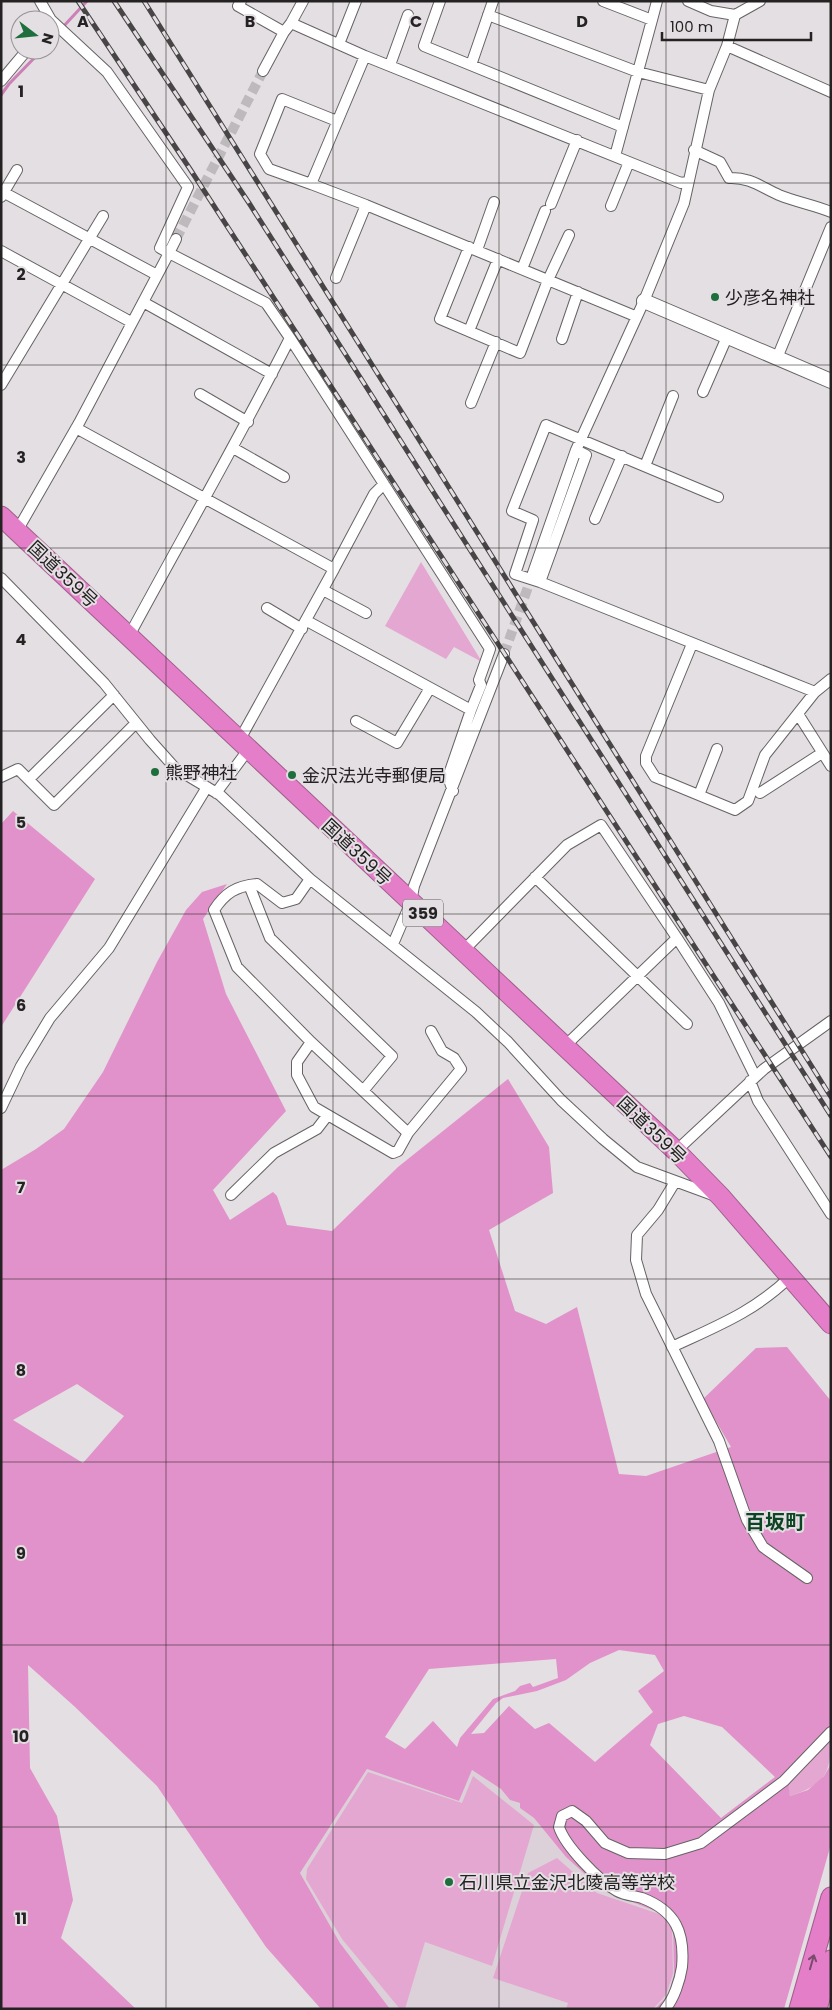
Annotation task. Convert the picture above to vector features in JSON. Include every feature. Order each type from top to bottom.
[{"type":"highway","name":"国道359号","points":[[1,516],[676,1151],[721,1197],[831,1324]]},
{"type":"highway","points":[[799,2009],[831,1897]]},
{"type":"highway","points":[[816,2009],[831,1960]]},
{"type":"street","points":[[241,1],[238,6],[284,32]]},
{"type":"street","points":[[263,71],[303,1]]},
{"type":"street","points":[[339,44],[356,1]]},
{"type":"street","points":[[440,1],[424,46],[623,126]]},
{"type":"street","points":[[471,64],[492,1]]},
{"type":"street","points":[[603,1],[652,20]]},
{"type":"street","points":[[615,156],[657,1]]},
{"type":"street","points":[[688,1],[711,11],[735,15],[760,1]]},
{"type":"street","points":[[390,65],[408,15]]},
{"type":"street","points":[[488,15],[638,72],[709,90]]},
{"type":"street","points":[[533,573],[580,439],[635,316],[644,301],[684,203],[694,150],[709,90],[727,46],[735,15]]},
{"type":"street","points":[[291,23],[365,56],[681,183],[687,182]]},
{"type":"street","points":[[60,29],[107,72],[188,187],[160,248],[266,303],[490,649],[479,680],[481,685],[448,777],[453,791]]},
{"type":"street","points":[[727,46],[831,92]]},
{"type":"street","points":[[311,184],[365,56]]},
{"type":"street","points":[[3,75],[17,60]]},
{"type":"street","points":[[338,121],[282,99],[260,154],[269,169],[366,205],[635,316]]},
{"type":"street","points":[[522,269],[577,140]]},
{"type":"street","points":[[694,150],[720,162],[729,178],[741,177],[760,184],[780,196],[831,212]]},
{"type":"street","points":[[611,206],[629,162]]},
{"type":"street","points":[[17,170],[2,193],[158,274]]},
{"type":"street","points":[[494,202],[440,319],[520,353],[548,280],[569,235]]},
{"type":"street","points":[[336,278],[366,205]]},
{"type":"street","points":[[1,385],[103,216]]},
{"type":"street","points":[[777,358],[831,227]]},
{"type":"street","points":[[17,531],[76,428],[176,239]]},
{"type":"street","points":[[1,251],[131,322]]},
{"type":"street","points":[[469,331],[498,259]]},
{"type":"street","points":[[562,339],[578,292]]},
{"type":"street","points":[[644,301],[831,381]]},
{"type":"street","points":[[143,302],[272,374]]},
{"type":"street","points":[[703,392],[727,336]]},
{"type":"street","points":[[129,636],[203,499],[248,422],[290,338]]},
{"type":"street","points":[[471,403],[496,342]]},
{"type":"street","points":[[200,394],[248,422]]},
{"type":"street","points":[[645,466],[673,396]]},
{"type":"street","points":[[718,496],[546,425],[512,511],[533,520],[515,574],[540,582],[815,692]]},
{"type":"street","points":[[76,428],[334,569]]},
{"type":"street","points":[[233,448],[284,477]]},
{"type":"street","points":[[540,582],[586,455],[576,450]]},
{"type":"street","points":[[595,519],[622,456]]},
{"type":"street","points":[[1,1108],[21,1066],[50,1018],[109,948],[212,790],[244,746],[374,494],[384,484]]},
{"type":"street","points":[[1,578],[114,695],[175,768],[212,790],[310,879],[393,944],[508,1042],[561,1100],[603,1139],[637,1167],[721,1197]]},
{"type":"street","points":[[323,590],[366,613]]},
{"type":"street","points":[[267,608],[305,625],[471,710]]},
{"type":"street","points":[[692,644],[646,756],[646,762],[654,778],[735,810],[748,801],[765,755],[815,692],[831,679]]},
{"type":"street","points":[[393,944],[411,902],[414,886],[453,791],[504,654]]},
{"type":"street","points":[[356,721],[397,743],[430,688]]},
{"type":"street","points":[[29,779],[114,695]]},
{"type":"street","points":[[798,714],[831,766]]},
{"type":"street","points":[[1,777],[18,769],[54,804],[136,723]]},
{"type":"street","points":[[699,795],[717,749]]},
{"type":"street","points":[[760,794],[822,752]]},
{"type":"street","points":[[463,951],[567,845],[601,825],[719,1003],[752,1078],[758,1101],[831,1214]]},
{"type":"street","points":[[535,877],[687,1024]]},
{"type":"street","points":[[310,879],[296,899],[282,903],[257,884],[249,885],[224,895],[214,910],[237,967],[311,1042],[408,1133]]},
{"type":"street","points":[[249,885],[270,938],[392,1056],[363,1091]]},
{"type":"street","points":[[564,1047],[677,938]]},
{"type":"street","points":[[676,1151],[752,1078],[831,1021]]},
{"type":"street","points":[[311,1042],[297,1062],[297,1076],[314,1107],[393,1153],[398,1151],[408,1133],[461,1069],[454,1058],[442,1051],[432,1030]]},
{"type":"street","points":[[231,1195],[274,1153],[317,1129],[327,1116]]},
{"type":"street","points":[[676,1182],[658,1210],[637,1235],[636,1260],[646,1294],[719,1441],[747,1520],[763,1547],[807,1578]]},
{"type":"street","points":[[672,1347],[748,1311],[770,1297],[790,1277]]},
{"type":"street","points":[[665,2009],[681,1974],[683,1942],[681,1932],[674,1919],[663,1910],[645,1899],[617,1891],[598,1875],[563,1839],[559,1827],[562,1816],[572,1811],[586,1821],[605,1843],[628,1853],[665,1854],[701,1843],[784,1781],[831,1732]]},
{"type":"shaded area","points":[[421,562],[482,662],[454,647],[446,659],[385,626]]},
{"type":"shaded area","points":[[13,811],[95,879],[1,1027],[1,824]]},
{"type":"shaded area","points":[[227,884],[203,919],[226,994],[286,1111],[213,1190],[230,1220],[273,1192],[277,1196],[287,1225],[332,1231],[398,1167],[508,1079],[549,1147],[553,1193],[489,1230],[515,1311],[546,1324],[577,1307],[619,1474],[646,1476],[731,1447],[703,1399],[756,1348],[787,1347],[831,1401],[831,1730],[788,1783],[790,1796],[808,1790],[824,1776],[831,1764],[831,1844],[784,2009],[655,2009],[668,1995],[674,1975],[673,1925],[666,1915],[604,1891],[566,1857],[534,1818],[520,1808],[520,1803],[510,1800],[501,1789],[472,1770],[459,1801],[367,1769],[300,1873],[340,1943],[390,2009],[321,2009],[266,1947],[157,1786],[74,1706],[28,1665],[30,1768],[57,1816],[73,1900],[61,1938],[136,2009],[1,2009],[1,1170],[64,1129],[103,1072],[157,962],[186,910],[202,892]],"holes":[[[77,1384],[124,1416],[83,1463],[13,1420]],[[619,1650],[655,1655],[664,1671],[638,1691],[653,1712],[595,1762],[549,1723],[535,1729],[509,1706],[484,1733],[471,1734],[496,1703],[503,1698],[537,1691],[566,1680],[590,1663]],[[556,1659],[558,1678],[533,1687],[530,1683],[520,1686],[515,1691],[493,1699],[460,1738],[457,1747],[433,1721],[405,1749],[385,1737],[429,1669]],[[684,1716],[722,1727],[775,1777],[721,1818],[650,1745],[658,1724]]]},
{"type":"shaded area","points":[[831,1730],[829,1764],[826,1772],[814,1786],[790,1796],[787,1782]]},
{"type":"shaded area","name":"石川県立金沢北陵高等学校","points":[[367,1769],[459,1801],[472,1770],[501,1789],[510,1800],[520,1803],[520,1808],[534,1818],[566,1857],[666,1915],[673,1925],[674,1975],[668,1995],[655,2009],[390,2009],[340,1943],[300,1873]]},
{"type":"shaded area","points":[[368,1772],[462,1803],[473,1776],[534,1825],[492,1966],[425,1942],[405,2009],[400,2009],[342,1939],[306,1879],[307,1869]]},
{"type":"shaded area","points":[[557,1858],[597,1893],[665,1916],[672,1926],[673,1974],[666,1995],[653,2009],[566,2009],[568,2003],[493,1978],[528,1873]]},
{"type":"waterway","points":[[60,30],[87,1]]},
{"type":"waterway","points":[[1,95],[32,60]]},
{"type":"tunnel","points":[[176,239],[263,71]]},
{"type":"tunnel","points":[[504,654],[533,573]]},
{"type":"railway","points":[[78,1],[190,169],[831,1157]]},
{"type":"railway","points":[[114,1],[249,203],[831,1116]]},
{"type":"railway","points":[[144,1],[831,1097]]},
{"type":"place","name":"少彦名神社","points":[[715,297]]},
{"type":"place","name":"熊野神社","points":[[155,772]]},
{"type":"place","name":"金沢法光寺郵便局","points":[[292,775]]},
{"type":"place","name":"石川県立金沢北陵高等学校","points":[[449,1882]]},
{"type":"district","name":"百坂町","points":[[775,1522]]}]
